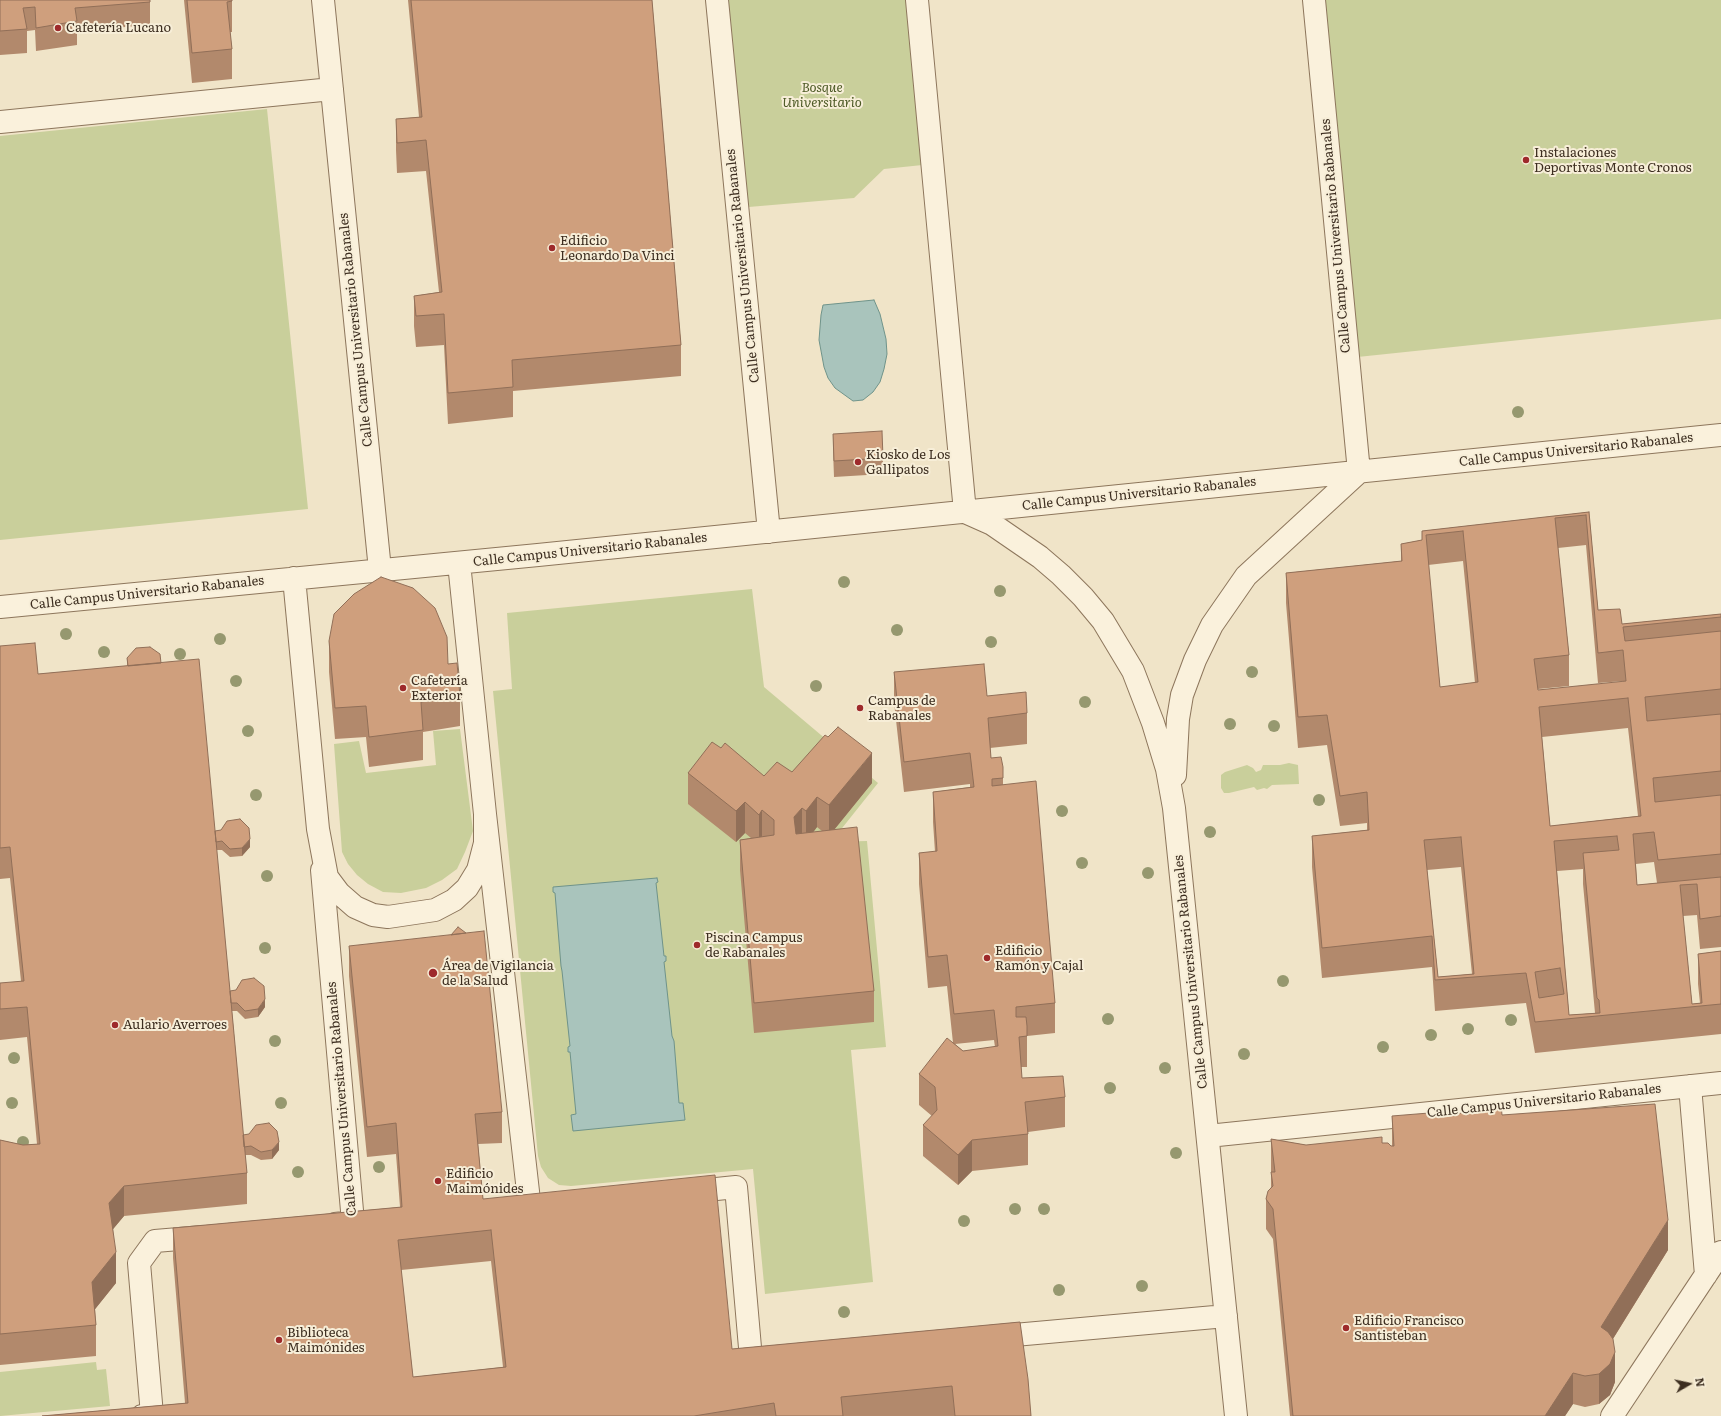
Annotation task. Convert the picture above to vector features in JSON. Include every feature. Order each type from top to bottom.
[{"type":"street","name":"Calle Campus Universitario Rabanales","points":[[323,0],[380,570]]},
{"type":"street","name":"Calle Campus Universitario Rabanales","points":[[717,0],[769,532]]},
{"type":"street","points":[[916,0],[965,512]]},
{"type":"street","name":"Calle Campus Universitario Rabanales","points":[[1314,0],[1359,472]]},
{"type":"street","points":[[0,122],[332,89]]},
{"type":"street","name":"Calle Campus Universitario Rabanales","points":[[0,607],[769,532],[1721,435]]},
{"type":"street","name":"Calle Campus Universitario Rabanales","points":[[1174,808],[1177,726],[1182,695],[1195,660],[1212,625],[1246,576],[1359,472]]},
{"type":"street","name":"Calle Campus Universitario Rabanales","points":[[965,512],[992,524],[1045,561],[1083,597],[1103,621],[1133,671],[1144,697],[1167,769],[1174,808],[1236,1416]]},
{"type":"street","name":"Calle Campus Universitario Rabanales","points":[[458,563],[530,1209],[562,1205]]},
{"type":"street","name":"Calle Campus Universitario Rabanales","points":[[294,578],[354,1222],[314,1226]]},
{"type":"street","name":"Calle Campus Universitario Rabanales","points":[[318,829],[327,877],[339,893],[355,907],[373,915],[388,917],[435,910],[454,900],[467,888],[478,870],[485,843],[485,814]]},
{"type":"street","name":"Calle Campus Universitario Rabanales","points":[[1208,1136],[1721,1083]]},
{"type":"street","points":[[1690,1086],[1706,1275]]},
{"type":"street","points":[[664,1194],[736,1187],[751,1360],[791,1356]]},
{"type":"street","points":[[142,1416],[152,1415],[139,1263],[155,1241],[226,1234]]},
{"type":"street","points":[[1612,1416],[1721,1252]]},
{"type":"street","points":[[973,1339],[1226,1316]]},
{"type":"green space","name":"Bosque Universitario","points":[[717,0],[917,0],[932,164],[884,169],[854,198],[737,208]]},
{"type":"green space","name":"Instalaciones Deportivas Monte Cronos","points":[[1317,0],[1721,0],[1721,319],[1348,358]]},
{"type":"green space","points":[[267,109],[308,509],[0,540],[0,136]]},
{"type":"green space","name":"Piscina Campus de Rabanales","points":[[752,589],[764,687],[878,783],[831,842],[867,841],[886,1047],[851,1050],[873,1282],[765,1294],[753,1169],[571,1186],[559,1185],[548,1178],[541,1167],[538,1156],[493,691],[512,689],[507,613]]},
{"type":"green space","points":[[460,729],[473,831],[457,869],[442,880],[426,888],[401,893],[383,892],[368,884],[357,875],[348,864],[342,852],[334,744],[359,741],[366,773],[436,765],[433,731]]},
{"type":"green space","points":[[1289,763],[1298,765],[1299,784],[1272,785],[1267,789],[1264,788],[1257,790],[1254,787],[1229,793],[1224,793],[1221,788],[1221,775],[1225,772],[1247,765],[1253,768],[1256,772],[1261,770],[1263,765],[1280,765]]},
{"type":"green space","points":[[96,1362],[97,1370],[106,1369],[110,1406],[0,1416],[0,1372]]},
{"type":"water","points":[[874,300],[880,314],[886,339],[887,354],[884,369],[880,382],[873,392],[863,400],[853,401],[835,388],[828,378],[824,367],[819,340],[823,305]]},
{"type":"water","points":[[657,878],[658,882],[656,883],[664,956],[666,956],[666,961],[664,962],[672,1036],[674,1041],[679,1103],[683,1103],[685,1120],[573,1131],[571,1115],[576,1114],[570,1052],[568,1052],[568,1047],[570,1046],[555,893],[553,892],[553,887]]},
{"type":"building","points":[[0,0],[150,0],[150,2],[75,8],[77,21],[36,28],[35,7],[23,8],[27,29],[0,31]]},
{"type":"building","points":[[187,0],[232,0],[227,2],[232,49],[192,53]]},
{"type":"building","name":"Edificio Leonardo Da Vinci","points":[[411,0],[652,0],[681,345],[512,360],[513,387],[448,393],[444,314],[416,316],[414,296],[442,292],[426,140],[397,143],[396,119],[422,117]]},
{"type":"building","points":[[882,431],[883,458],[834,461],[833,434]]},
{"type":"building","points":[[1589,512],[1598,610],[1620,609],[1622,624],[1721,614],[1721,617],[1623,627],[1625,641],[1721,631],[1721,689],[1645,697],[1647,721],[1721,714],[1721,771],[1653,778],[1655,802],[1721,795],[1721,854],[1658,860],[1654,832],[1633,834],[1637,885],[1721,877],[1721,916],[1700,919],[1697,884],[1680,885],[1692,1004],[1702,1003],[1698,954],[1721,951],[1721,1004],[1535,1022],[1526,973],[1435,980],[1432,936],[1322,948],[1312,836],[1369,830],[1367,792],[1340,796],[1327,715],[1298,717],[1286,573],[1402,561],[1401,544],[1422,540],[1422,531]],"holes":[[[1586,515],[1598,653],[1623,650],[1626,681],[1538,690],[1534,659],[1569,655],[1555,518]],[[1463,531],[1478,682],[1440,687],[1426,535]],[[1628,698],[1641,816],[1550,826],[1539,707]],[[1617,836],[1619,850],[1583,853],[1597,998],[1599,1000],[1600,1013],[1569,1015],[1554,841]],[[1461,837],[1474,974],[1438,977],[1424,840]],[[1560,968],[1564,994],[1539,998],[1535,972]]]},
{"type":"building","points":[[381,577],[413,588],[435,608],[447,637],[448,664],[457,663],[460,696],[421,702],[423,730],[369,737],[366,706],[335,708],[329,641],[334,614],[354,594]]},
{"type":"building","name":"Aulario Averroes","points":[[35,643],[38,674],[199,659],[247,1173],[124,1186],[109,1203],[116,1252],[92,1282],[96,1325],[0,1334],[0,1140],[23,1145],[40,1144],[27,1007],[0,1009],[0,983],[24,981],[10,847],[0,848],[0,646]]},
{"type":"building","points":[[150,647],[160,654],[161,663],[128,666],[127,658],[136,648]]},
{"type":"building","name":"Edificio Ramón y Cajal","points":[[984,664],[987,696],[1026,692],[1027,713],[988,718],[991,758],[1001,757],[1003,767],[1003,778],[992,779],[992,786],[1036,781],[1055,1003],[1016,1007],[1016,1017],[1026,1017],[1027,1026],[1027,1036],[1019,1037],[1022,1078],[1063,1076],[1065,1097],[1025,1102],[1028,1134],[972,1140],[958,1155],[923,1125],[937,1110],[935,1087],[919,1074],[947,1038],[963,1051],[998,1046],[994,1010],[954,1014],[947,955],[928,957],[919,853],[937,851],[933,792],[974,787],[970,753],[904,762],[894,672]]},
{"type":"building","points":[[838,727],[872,753],[829,805],[817,797],[806,811],[802,808],[794,817],[796,834],[857,827],[874,991],[754,1003],[740,840],[774,835],[774,820],[762,810],[759,815],[745,802],[736,811],[688,773],[712,742],[721,748],[725,743],[764,776],[777,762],[792,772],[825,735],[828,737]]},
{"type":"building","points":[[240,819],[249,828],[250,839],[242,848],[230,849],[222,841],[216,842],[215,831],[221,830],[227,821]]},
{"type":"building","points":[[458,927],[466,933],[451,935]]},
{"type":"building","name":"Edificio Maimónides","points":[[484,931],[502,1112],[475,1114],[483,1199],[715,1175],[732,1349],[1020,1322],[1028,1379],[1031,1416],[955,1416],[952,1386],[841,1397],[843,1416],[776,1416],[774,1403],[694,1416],[42,1416],[188,1403],[173,1228],[402,1207],[396,1123],[367,1127],[349,946]],"holes":[[[491,1230],[506,1367],[413,1377],[398,1240]]]},
{"type":"building","points":[[254,978],[264,986],[265,999],[258,1009],[245,1011],[237,1003],[231,1003],[230,991],[236,990],[242,980]]},
{"type":"building","points":[[1501,1104],[1502,1115],[1655,1104],[1668,1220],[1601,1327],[1608,1332],[1613,1339],[1615,1352],[1610,1364],[1599,1374],[1585,1376],[1573,1373],[1545,1416],[1293,1416],[1273,1209],[1266,1199],[1268,1191],[1273,1186],[1271,1172],[1275,1172],[1271,1139],[1306,1145],[1382,1137],[1382,1143],[1388,1143],[1391,1146],[1394,1146],[1392,1116],[1429,1113],[1429,1117],[1470,1112],[1470,1107]]},
{"type":"building","points":[[269,1123],[277,1131],[279,1142],[272,1150],[261,1152],[251,1146],[244,1147],[243,1135],[249,1134],[256,1125]]},
{"type":"place","name":"Cafetería Lucano","points":[[58,28]]},
{"type":"place","name":"Instalaciones Deportivas Monte Cronos","points":[[1526,160]]},
{"type":"place","name":"Edificio Leonardo Da Vinci","points":[[552,248]]},
{"type":"place","name":"Kiosko de Los Gallipatos","points":[[858,462]]},
{"type":"place","name":"Cafetería Exterior","points":[[403,688]]},
{"type":"place","name":"Campus de Rabanales","points":[[860,708]]},
{"type":"place","name":"Piscina Campus de Rabanales","points":[[697,945]]},
{"type":"place","name":"Edificio Ramón y Cajal","points":[[987,958]]},
{"type":"place","name":"Área de Vigilancia de la Salud","points":[[433,973]]},
{"type":"place","name":"Aulario Averroes","points":[[115,1025]]},
{"type":"place","name":"Edificio Maimónides","points":[[438,1181]]},
{"type":"place","name":"Edificio Francisco Santisteban","points":[[1346,1328]]},
{"type":"place","name":"Biblioteca Maimónides","points":[[279,1340]]}]
